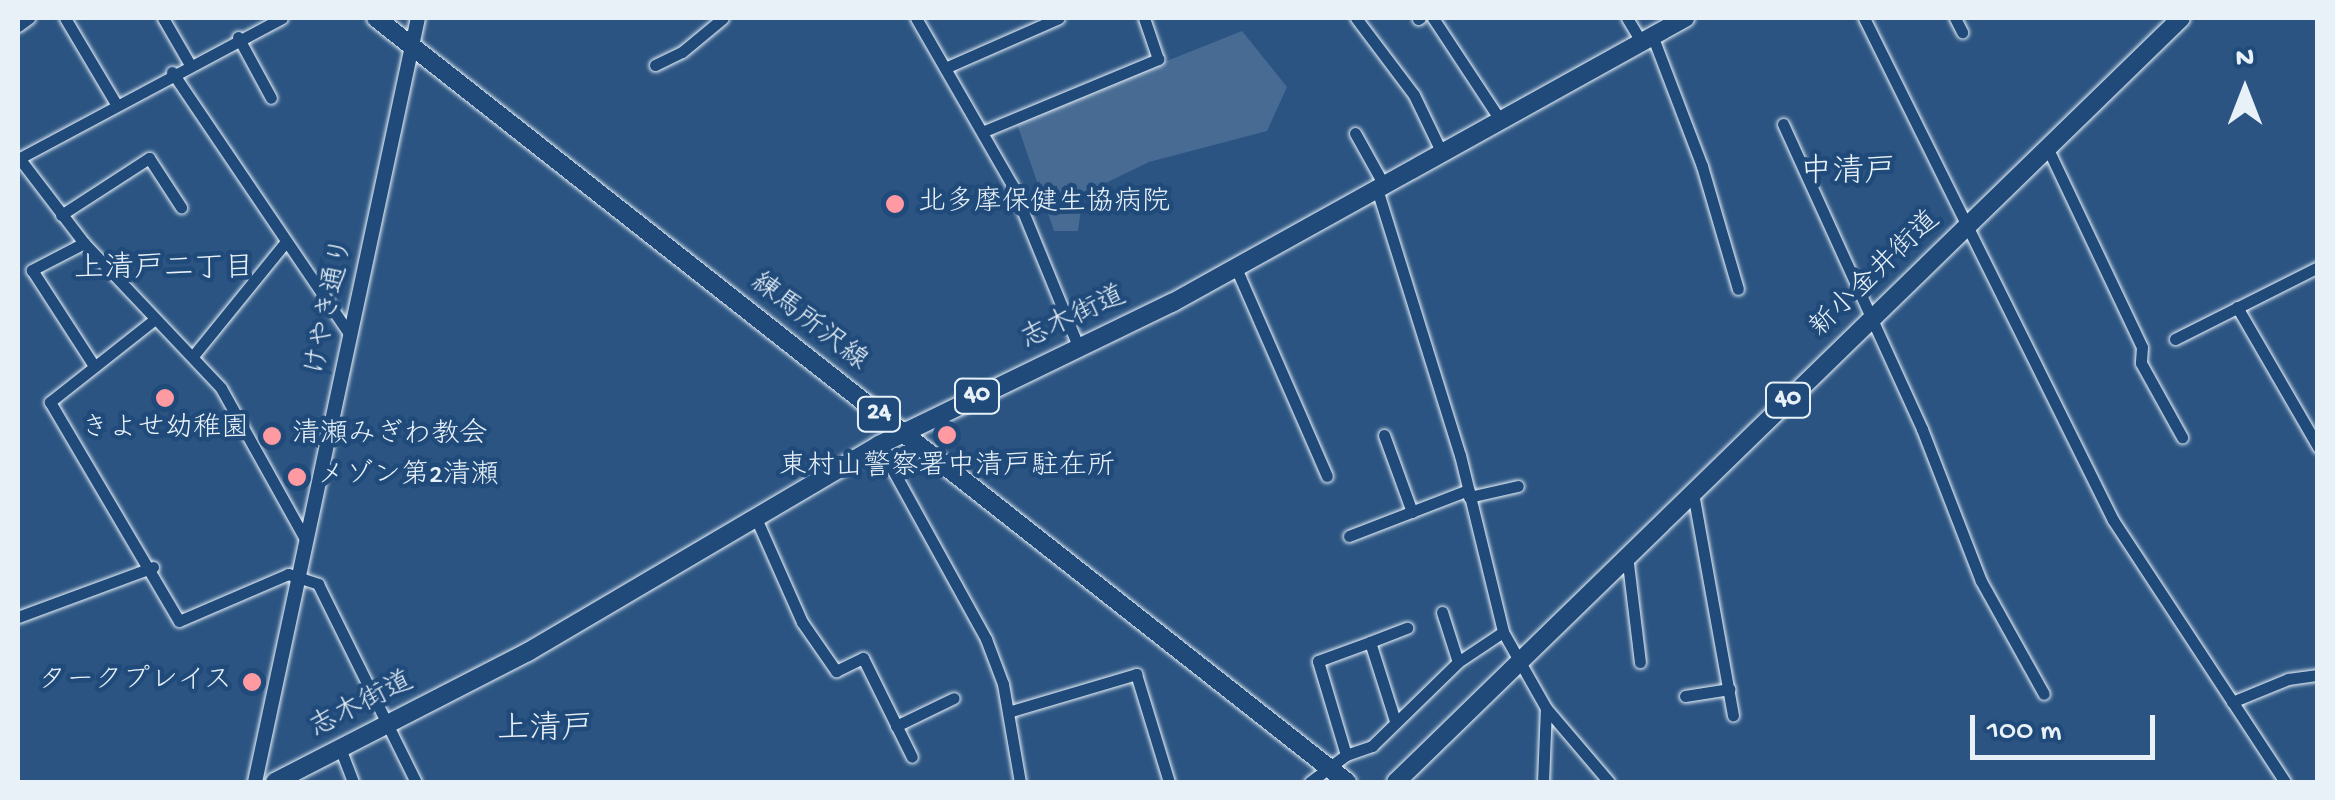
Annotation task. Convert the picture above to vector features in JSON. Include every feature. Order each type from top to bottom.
[{"type":"main road","name":"練馬所沢線","points":[[376,18],[1347,782]]},
{"type":"main road","name":"志木街道","points":[[275,782],[586,619],[755,516],[903,433],[1236,268],[1685,18]]},
{"type":"main road","name":"新小金井街道","points":[[1396,782],[2181,18]]},
{"type":"street","points":[[18,26],[29,18]]},
{"type":"street","points":[[65,18],[116,104]]},
{"type":"street","points":[[162,18],[190,63]]},
{"type":"street","name":"けやき通り","points":[[255,782],[418,18]]},
{"type":"street","points":[[656,65],[723,18]]},
{"type":"street","points":[[916,18],[1012,184],[1079,348]]},
{"type":"street","points":[[945,68],[1059,18]]},
{"type":"street","points":[[982,132],[1158,58],[1144,18]]},
{"type":"street","points":[[1356,18],[1414,94],[1442,151]]},
{"type":"street","points":[[1433,18],[1456,64],[1500,118]]},
{"type":"street","points":[[1627,18],[1647,38],[1702,166],[1738,289]]},
{"type":"street","points":[[1864,18],[1902,104],[1968,223],[2113,520],[2285,782]]},
{"type":"street","points":[[1955,18],[1962,32]]},
{"type":"street","points":[[273,19],[18,159],[84,244],[193,356],[258,445],[306,541]]},
{"type":"street","points":[[238,38],[271,98]]},
{"type":"street","points":[[172,72],[284,244],[350,335]]},
{"type":"street","points":[[1782,124],[1871,319],[1981,581],[2044,694]]},
{"type":"street","points":[[1355,133],[1380,187],[1469,494],[1503,632],[1546,708],[1608,782]]},
{"type":"street","points":[[2048,147],[2156,404],[2182,437]]},
{"type":"street","points":[[61,215],[149,158],[182,207]]},
{"type":"street","points":[[84,244],[32,270],[94,366]]},
{"type":"street","points":[[193,356],[284,244]]},
{"type":"street","points":[[1236,268],[1328,476]]},
{"type":"street","points":[[2175,339],[2318,268]]},
{"type":"street","points":[[2237,307],[2318,447]]},
{"type":"street","points":[[155,319],[50,402],[153,567],[179,620],[277,577],[298,575],[318,584],[416,782]]},
{"type":"street","points":[[1384,435],[1412,512]]},
{"type":"street","points":[[880,446],[986,639],[1008,712],[1020,782]]},
{"type":"street","points":[[1349,536],[1469,494],[1518,486]]},
{"type":"street","points":[[1693,492],[1734,715]]},
{"type":"street","points":[[755,516],[802,622],[836,671],[863,658],[912,757]]},
{"type":"street","points":[[1627,556],[1640,662]]},
{"type":"street","points":[[18,618],[153,567]]},
{"type":"street","points":[[1442,612],[1458,662]]},
{"type":"street","points":[[1346,755],[1318,661],[1408,628]]},
{"type":"street","points":[[1310,782],[1346,755],[1372,746],[1394,720],[1458,662],[1503,632]]},
{"type":"street","points":[[1370,642],[1394,720]]},
{"type":"street","points":[[1008,712],[1136,674],[1169,782]]},
{"type":"street","points":[[2232,702],[2288,678],[2318,675]]},
{"type":"street","points":[[1685,696],[1728,689]]},
{"type":"street","points":[[896,726],[954,698]]},
{"type":"street","points":[[1543,782],[1546,708]]},
{"type":"street","points":[[340,748],[354,782]]},
{"type":"shaded area","points":[[1242,31],[1287,87],[1267,131],[1149,162],[1083,194],[1078,231],[1054,231],[1016,121]]},
{"type":"place","name":"北多摩保健生協病院","points":[[895,204]]},
{"type":"place","name":"きよせ幼稚園","points":[[165,398]]},
{"type":"place","name":"東村山警察署中清戸駐在所","points":[[947,435]]},
{"type":"place","name":"清瀬みぎわ教会","points":[[272,436]]},
{"type":"place","name":"メゾン第2清瀬","points":[[297,477]]},
{"type":"place","name":"タークプレイス","points":[[252,682]]},
{"type":"district","name":"中清戸","points":[[1848,174]]},
{"type":"district","name":"上清戸二丁目","points":[[164,271]]},
{"type":"district","name":"上清戸","points":[[545,731]]}]
